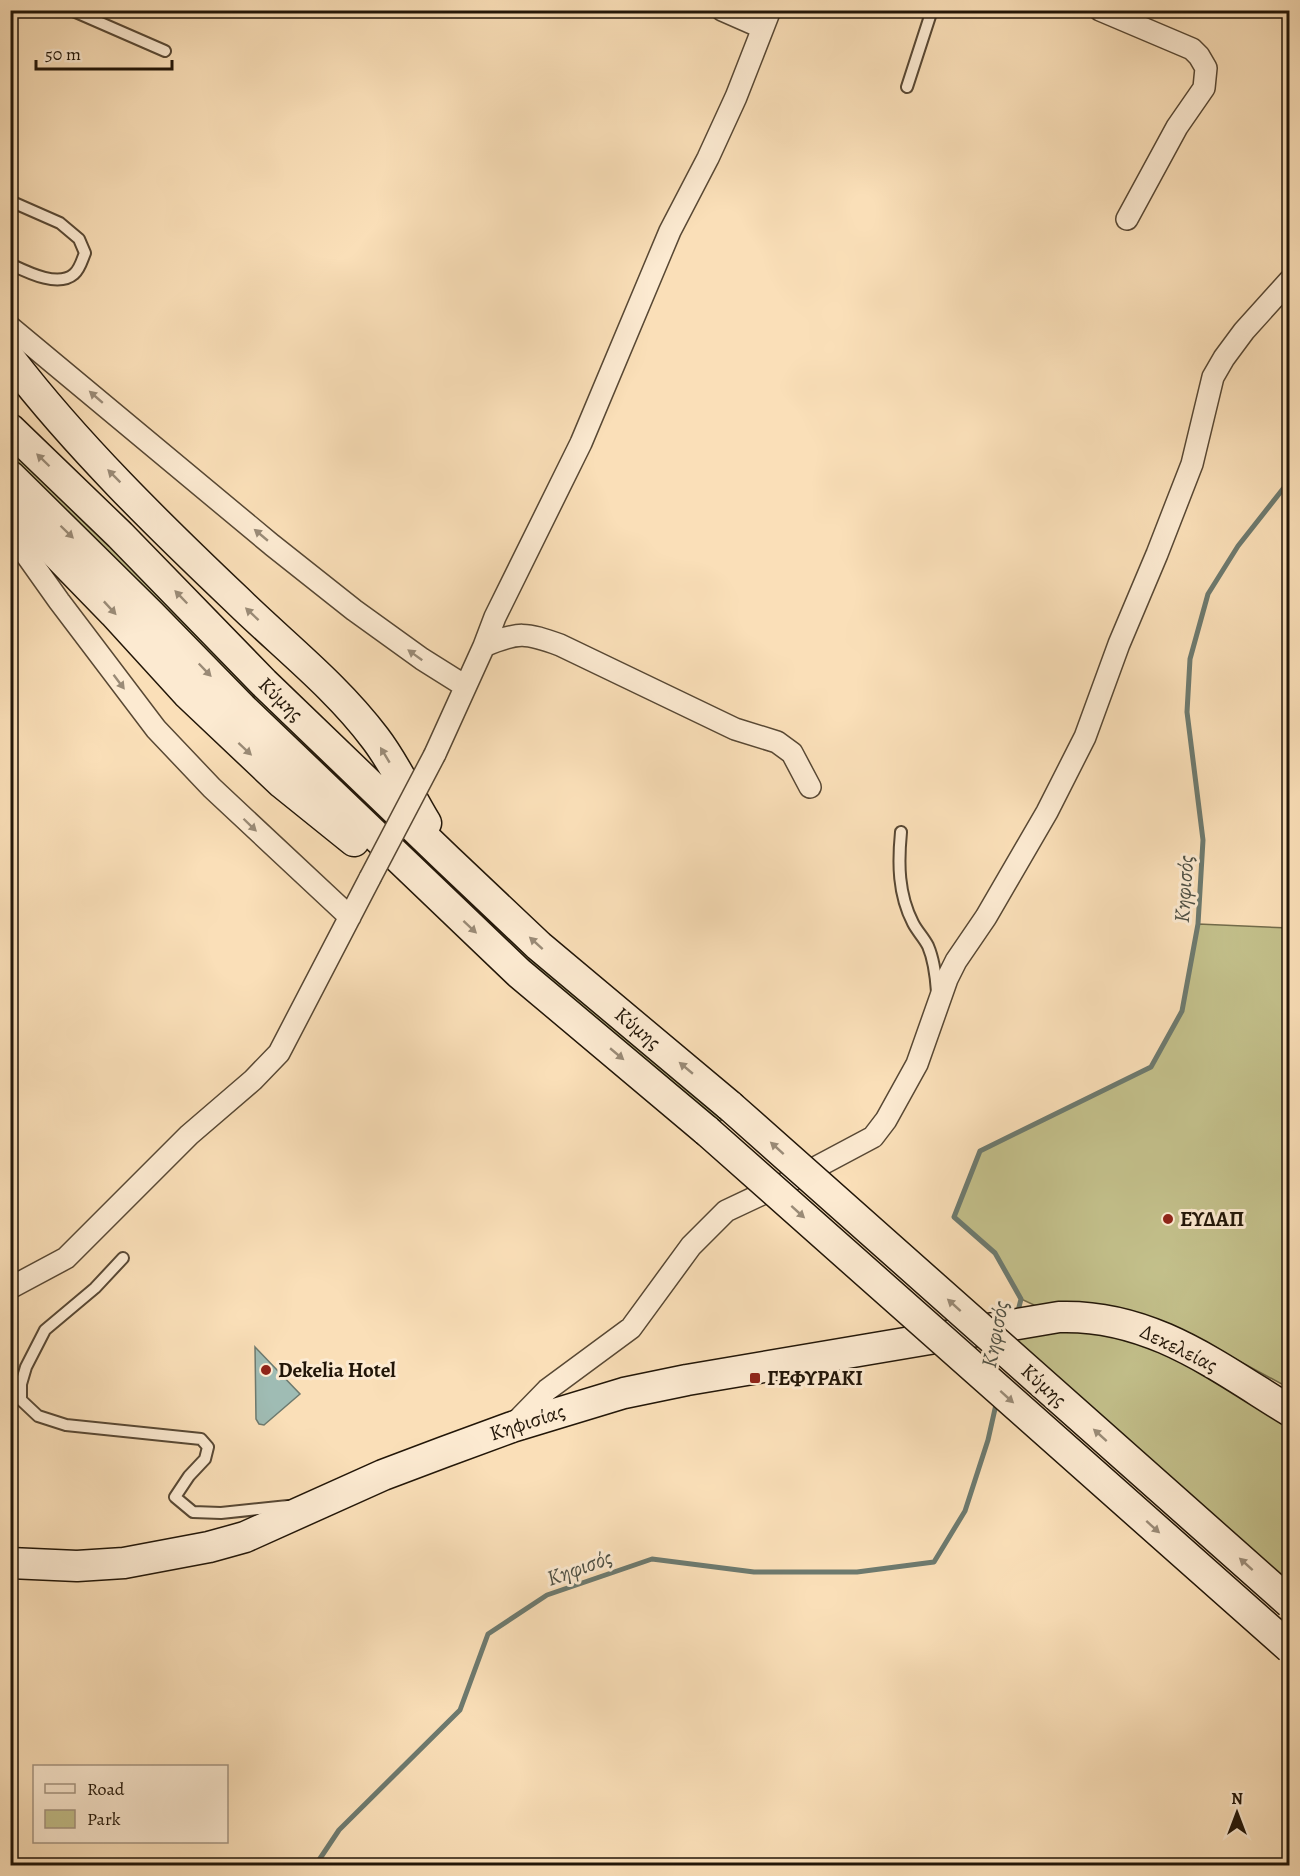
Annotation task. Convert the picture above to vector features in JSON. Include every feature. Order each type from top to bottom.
[{"type":"main road","points":[[10,359],[81,443],[237,600],[335,693],[369,730],[447,859]]},
{"type":"main road","name":"Κύμης","points":[[10,429],[144,560],[264,683],[539,946],[730,1106],[1290,1603]]},
{"type":"main road","name":"Κύμης","points":[[10,476],[134,597],[242,708],[519,973],[707,1131],[1290,1648]]},
{"type":"main road","points":[[10,506],[114,613],[187,693],[282,783],[389,869],[427,886]]},
{"type":"main road","name":"Κηφισίας","points":[[10,1563],[77,1566],[124,1563],[165,1556],[245,1537],[383,1476],[512,1426],[579,1405],[655,1386],[1059,1317]]},
{"type":"main road","name":"Δεκελείας","points":[[1059,1317],[1106,1320],[1132,1325],[1160,1335],[1221,1368],[1290,1411]]},
{"type":"street","points":[[10,1287],[66,1258],[189,1135],[253,1080],[279,1053],[435,754],[495,617],[581,443],[670,231],[708,158],[736,96],[767,19],[722,10]]},
{"type":"street","points":[[1100,10],[1192,49],[1200,56],[1206,68],[1204,88],[1177,127],[1127,219]]},
{"type":"street","points":[[512,1426],[547,1390],[631,1328],[691,1246],[726,1211],[796,1178],[873,1137],[886,1120],[917,1064],[937,1004],[956,961],[987,917],[1047,812],[1085,737],[1119,644],[1192,464],[1213,377],[1244,331],[1290,280]]},
{"type":"street","points":[[10,327],[345,603],[422,659],[465,686]]},
{"type":"street","points":[[10,532],[156,729],[212,788],[350,917]]},
{"type":"street","points":[[484,645],[519,634],[531,635],[560,645],[735,729],[777,742],[792,753],[810,787]]},
{"type":"lane","points":[[71,10],[165,51]]},
{"type":"lane","points":[[908,87],[932,10]]},
{"type":"lane","points":[[10,201],[60,223],[79,238],[85,253],[80,267],[73,276],[53,280],[10,264]]},
{"type":"lane","points":[[901,832],[898,868],[904,897],[912,922],[928,947],[936,974],[937,1004]]},
{"type":"lane","points":[[123,1258],[95,1288],[45,1330],[26,1367],[21,1384],[21,1400],[38,1416],[66,1425],[201,1439],[208,1447],[205,1459],[189,1476],[175,1497],[193,1512],[221,1513],[322,1503]]},
{"type":"green space","points":[[10,443],[725,1116],[717,1125],[611,1035],[431,875],[11,461]]},
{"type":"green space","points":[[1198,924],[1289,928],[1289,1388],[1182,1330],[1135,1314],[1034,1305],[1021,1299],[995,1253],[954,1217],[980,1151],[1152,1067],[1182,1011]]},
{"type":"green space","points":[[1060,1323],[1131,1333],[1289,1422],[1289,1592],[1006,1335]]},
{"type":"water","name":"Dekelia Hotel","points":[[255,1347],[300,1394],[264,1425],[259,1424],[256,1419]]},
{"type":"waterway","name":"Κηφισός","points":[[1017,1315],[1021,1299],[995,1253],[954,1217],[980,1151],[1151,1067],[1182,1011],[1198,924],[1203,840],[1187,712],[1190,659],[1208,594],[1238,546],[1290,480]]},
{"type":"waterway","name":"Κηφισός","points":[[315,1866],[339,1830],[460,1710],[488,1634],[547,1595],[652,1559],[754,1572],[857,1572],[934,1562],[965,1511],[988,1440],[997,1400]]},
{"type":"place","name":"ΕΥΔΑΠ","points":[[1168,1219]]},
{"type":"place","name":"Dekelia Hotel","points":[[266,1370]]},
{"type":"place","name":"ΓΕΦΥΡΑΚΙ","points":[[755,1378]]}]
